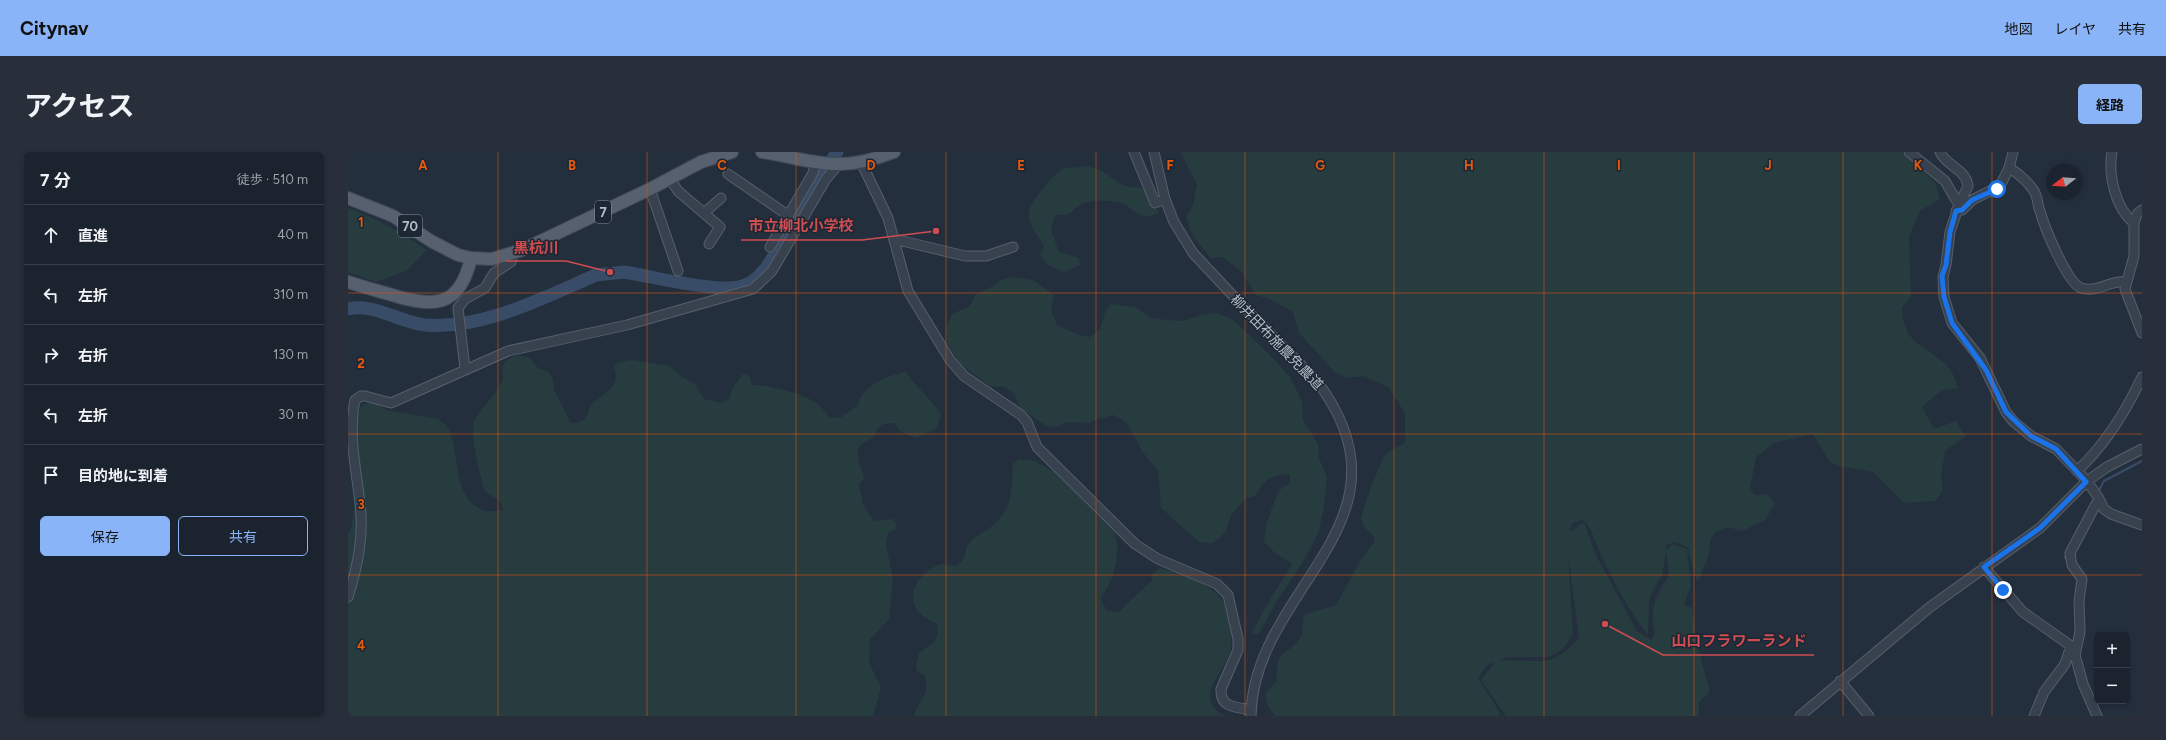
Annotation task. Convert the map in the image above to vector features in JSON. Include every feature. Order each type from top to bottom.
[{"type":"main road","name":"7","points":[[471,258],[492,259],[512,254],[650,190],[711,155],[732,152]]},
{"type":"main road","points":[[762,152],[819,164],[837,165],[861,162],[894,152]]},
{"type":"main road","name":"70","points":[[348,198],[393,216],[446,249],[471,258]]},
{"type":"main road","points":[[348,282],[411,301],[427,304],[438,302],[448,298],[463,283],[471,258]]},
{"type":"street","points":[[1134,152],[1155,203],[1165,199]]},
{"type":"street","name":"柳井田布施農免農道","points":[[1154,152],[1165,199],[1180,233],[1203,265],[1294,356],[1326,393],[1340,418],[1350,452],[1350,482],[1343,520],[1326,552],[1283,619],[1266,650],[1255,684],[1251,713]]},
{"type":"street","points":[[1909,152],[1945,181],[1957,208],[1962,210],[1972,200],[1997,189],[2000,186],[2009,168],[2013,152]]},
{"type":"street","points":[[1940,152],[1945,160],[1958,170],[1967,181],[1967,191],[1957,208],[1950,232],[1946,265],[1942,276],[1944,297],[1952,323],[1986,370],[2006,412],[2031,436],[2056,449],[2086,482],[2098,497],[2104,509],[2111,514],[2142,525]]},
{"type":"street","points":[[2112,152],[2113,182],[2121,205],[2134,223]]},
{"type":"street","points":[[861,162],[888,218],[908,291],[958,370],[1021,415],[1027,422],[1037,447],[1135,544],[1158,559],[1210,581],[1224,589],[1231,602],[1238,639],[1238,650],[1221,689],[1220,695],[1223,702],[1227,705],[1251,713]]},
{"type":"street","points":[[770,247],[819,164]]},
{"type":"street","points":[[348,597],[358,566],[362,538],[360,504],[350,427],[356,400],[361,396],[366,396],[391,403],[508,351],[620,327],[753,289],[772,271],[826,180],[837,165]]},
{"type":"street","points":[[2009,168],[2035,192],[2044,222],[2067,273],[2075,284],[2081,288],[2093,289],[2118,281],[2125,282]]},
{"type":"street","points":[[728,174],[789,216]]},
{"type":"street","points":[[670,178],[678,191],[720,227],[709,244]]},
{"type":"street","points":[[650,190],[678,271]]},
{"type":"street","points":[[704,213],[721,198]]},
{"type":"street","points":[[2142,210],[2137,214],[2134,223],[2134,256],[2125,282],[2126,297],[2142,333]]},
{"type":"street","points":[[894,238],[965,256],[986,256],[1013,247]]},
{"type":"street","points":[[465,369],[458,308],[465,299],[485,288],[494,272],[511,262],[512,254]]},
{"type":"street","points":[[2077,471],[2096,451],[2142,377]]},
{"type":"street","points":[[1800,716],[1930,607],[2040,528],[2086,482],[2107,467],[2142,449]]},
{"type":"street","points":[[2034,716],[2040,699],[2065,664],[2068,650],[2073,647],[2080,632],[2079,602],[2082,579],[2072,565],[2070,553],[2096,504],[2098,497]]},
{"type":"street","points":[[1984,567],[2023,612],[2073,647],[2078,668],[2097,716]]},
{"type":"street","points":[[1840,681],[1869,716]]},
{"type":"green space","points":[[1180,152],[1901,152],[1935,182],[1940,199],[1920,211],[1909,237],[1911,298],[1902,307],[1904,321],[1907,331],[1913,339],[1943,362],[1951,371],[1958,388],[1941,391],[1922,407],[1934,429],[1956,421],[1966,436],[1945,451],[1941,476],[1943,491],[1935,501],[1904,503],[1873,472],[1839,466],[1830,462],[1813,434],[1774,443],[1756,457],[1750,488],[1755,495],[1768,494],[1775,504],[1765,520],[1742,531],[1728,527],[1714,533],[1710,541],[1709,555],[1698,581],[1694,574],[1688,547],[1675,542],[1666,545],[1666,551],[1673,544],[1687,549],[1691,586],[1684,604],[1692,608],[1697,645],[1709,688],[1709,693],[1699,702],[1699,716],[1506,716],[1481,680],[1495,662],[1487,665],[1478,678],[1500,713],[1499,716],[1275,716],[1268,706],[1265,694],[1277,681],[1278,662],[1281,656],[1298,641],[1302,634],[1303,618],[1306,614],[1336,605],[1362,558],[1374,542],[1374,536],[1364,527],[1361,518],[1370,489],[1385,454],[1405,443],[1405,413],[1388,387],[1364,376],[1347,378],[1335,372],[1299,333],[1293,312],[1272,300],[1256,295],[1242,272],[1223,257],[1211,258],[1193,237],[1186,216],[1193,205],[1197,184]],"holes":[[[1583,520],[1592,532],[1601,555],[1622,596],[1634,617],[1648,635],[1649,602],[1652,592],[1662,576],[1666,552],[1669,575],[1654,603],[1653,624],[1655,634],[1651,640],[1637,631],[1596,555],[1584,522],[1570,532],[1572,523]],[[1568,554],[1579,638],[1568,649],[1551,659],[1543,661],[1499,661],[1507,657],[1549,657],[1563,649],[1573,634]]]},
{"type":"green space","points":[[1088,166],[1099,169],[1123,185],[1128,187],[1140,187],[1145,191],[1159,213],[1143,216],[1122,203],[1099,200],[1085,203],[1070,214],[1055,215],[1051,230],[1059,252],[1079,258],[1080,265],[1064,272],[1047,265],[1040,254],[1044,248],[1030,222],[1030,207],[1049,182],[1063,169]]},
{"type":"green space","points":[[348,208],[389,226],[427,250],[406,271],[376,282],[348,272]]},
{"type":"green space","points":[[1014,277],[1033,280],[1054,295],[1051,310],[1057,325],[1079,335],[1090,337],[1100,329],[1105,313],[1110,304],[1135,307],[1152,318],[1167,320],[1184,321],[1200,315],[1216,313],[1232,319],[1271,356],[1290,377],[1302,401],[1303,420],[1318,444],[1319,458],[1327,477],[1324,507],[1319,531],[1304,560],[1277,601],[1258,635],[1252,633],[1265,608],[1292,564],[1274,552],[1264,542],[1267,523],[1278,491],[1290,483],[1290,474],[1269,479],[1262,485],[1255,496],[1246,498],[1231,515],[1226,532],[1213,543],[1199,542],[1161,508],[1158,471],[1142,451],[1127,423],[1114,415],[1089,423],[1067,422],[1057,427],[1047,426],[1020,408],[1014,393],[1005,387],[990,386],[959,363],[947,342],[946,328],[952,314],[970,306],[975,295],[995,285],[1000,280]]},
{"type":"green space","points":[[517,355],[530,358],[538,368],[548,372],[553,379],[554,390],[571,423],[585,419],[591,405],[614,384],[616,380],[614,369],[616,363],[631,360],[670,366],[682,377],[695,384],[704,399],[721,403],[729,399],[733,387],[743,374],[749,376],[752,385],[776,388],[803,396],[818,404],[829,417],[840,418],[858,405],[865,392],[876,382],[905,372],[941,413],[937,428],[916,438],[901,432],[894,423],[887,423],[881,425],[877,429],[875,436],[859,446],[858,460],[864,479],[859,484],[863,505],[874,521],[893,519],[897,524],[895,530],[888,533],[886,543],[893,578],[889,619],[870,639],[869,663],[881,687],[873,716],[348,716],[348,534],[352,525],[354,502],[362,477],[356,449],[355,421],[362,405],[373,402],[387,410],[439,419],[449,430],[453,441],[459,476],[462,488],[467,498],[475,506],[486,511],[504,510],[499,500],[485,492],[474,444],[473,425],[475,419],[501,384],[503,365],[510,358]]},
{"type":"green space","points":[[1019,459],[1035,461],[1054,472],[1115,533],[1117,545],[1116,564],[1101,601],[1108,611],[1119,612],[1152,580],[1153,573],[1160,568],[1184,575],[1203,584],[1217,594],[1222,600],[1230,623],[1231,647],[1225,664],[1214,682],[1211,691],[1211,700],[1215,708],[1225,716],[914,716],[926,689],[925,676],[917,671],[916,664],[919,653],[932,644],[936,638],[938,630],[937,623],[921,614],[916,608],[913,600],[913,593],[916,585],[928,571],[940,564],[957,566],[963,560],[968,545],[999,519],[1008,505],[1010,498],[1013,464]]},
{"type":"waterway","points":[[348,309],[368,309],[425,325],[447,325],[469,322],[513,310],[596,275],[624,272],[685,284],[718,288],[732,288],[747,285],[759,276],[767,267],[837,152]]},
{"type":"waterway","points":[[2098,492],[2104,481],[2142,461]]},
{"type":"waterway","points":[[2067,553],[2065,557],[2068,563]]},
{"type":"place","name":"市立柳北小学校","points":[[936,231]]},
{"type":"place","name":"黒杭川","points":[[610,272]]},
{"type":"place","name":"山口フラワーランド","points":[[1605,624]]},
{"type":"route","points":[[1997,189],[1985,193],[1972,200],[1962,210],[1956,211],[1950,232],[1946,265],[1942,276],[1942,287],[1948,312],[1952,323],[1980,358],[2006,412],[2031,436],[2056,449],[2086,482],[2040,528],[1984,567],[2003,590]]}]
